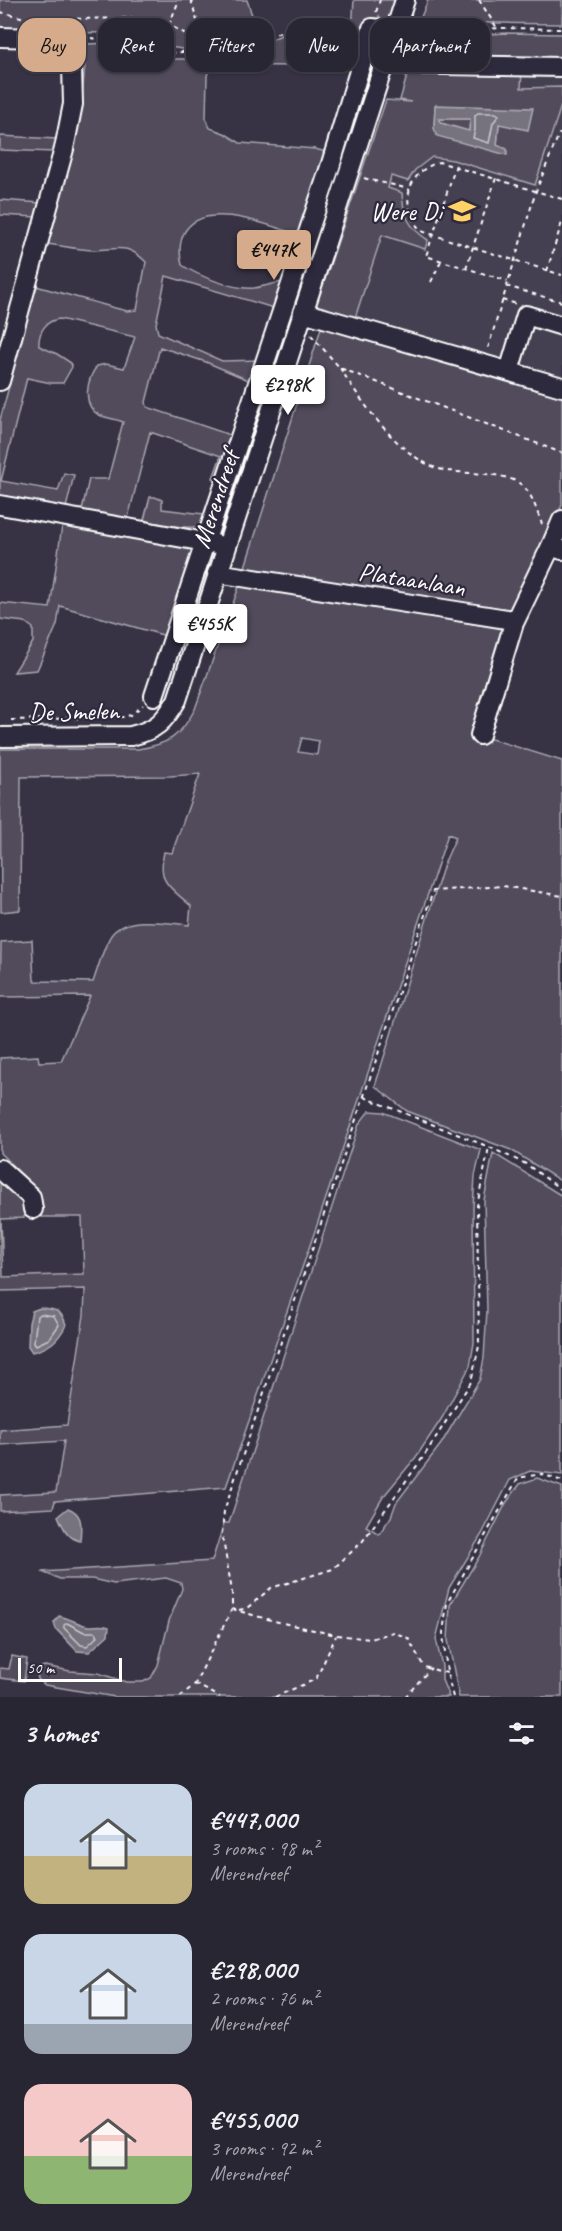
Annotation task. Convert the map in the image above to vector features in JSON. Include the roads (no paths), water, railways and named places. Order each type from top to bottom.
[{"type":"street","name":"Merendreef","points":[[402,18],[405,0]]},
{"type":"street","name":"Merendreef","points":[[154,696],[330,167],[370,35]]},
{"type":"street","points":[[0,37],[76,39],[72,66],[73,104],[64,149],[0,381]]},
{"type":"street","points":[[490,66],[562,68]]},
{"type":"street","name":"Merendreef","points":[[149,732],[165,719],[177,700],[217,573],[304,320],[382,72]]},
{"type":"street","points":[[509,371],[525,315],[562,326]]},
{"type":"street","points":[[304,320],[483,364],[562,387]]},
{"type":"street","points":[[0,505],[226,547]]},
{"type":"street","points":[[480,735],[514,623],[557,548],[562,520]]},
{"type":"street","name":"Plataanlaan","points":[[217,573],[513,620],[514,623]]},
{"type":"street","name":"De Smelen","points":[[4,729],[131,736],[149,732]]},
{"type":"street","points":[[0,1169],[31,1197],[33,1209]]},
{"type":"water","points":[[435,105],[533,108],[528,130],[499,124],[497,145],[507,149],[507,155],[437,136],[434,128]],"holes":[[[439,119],[470,119],[469,131],[441,123]]]},
{"type":"water","points":[[40,1308],[57,1311],[66,1325],[52,1343],[32,1352],[28,1346],[29,1323],[32,1311]]},
{"type":"water","points":[[68,1508],[79,1517],[80,1541],[69,1535],[58,1516]]},
{"type":"water","points":[[59,1616],[87,1626],[109,1627],[108,1635],[89,1652],[77,1651],[56,1629],[54,1623]]},
{"type":"place","name":"Were Di","points":[[462,211]]}]
